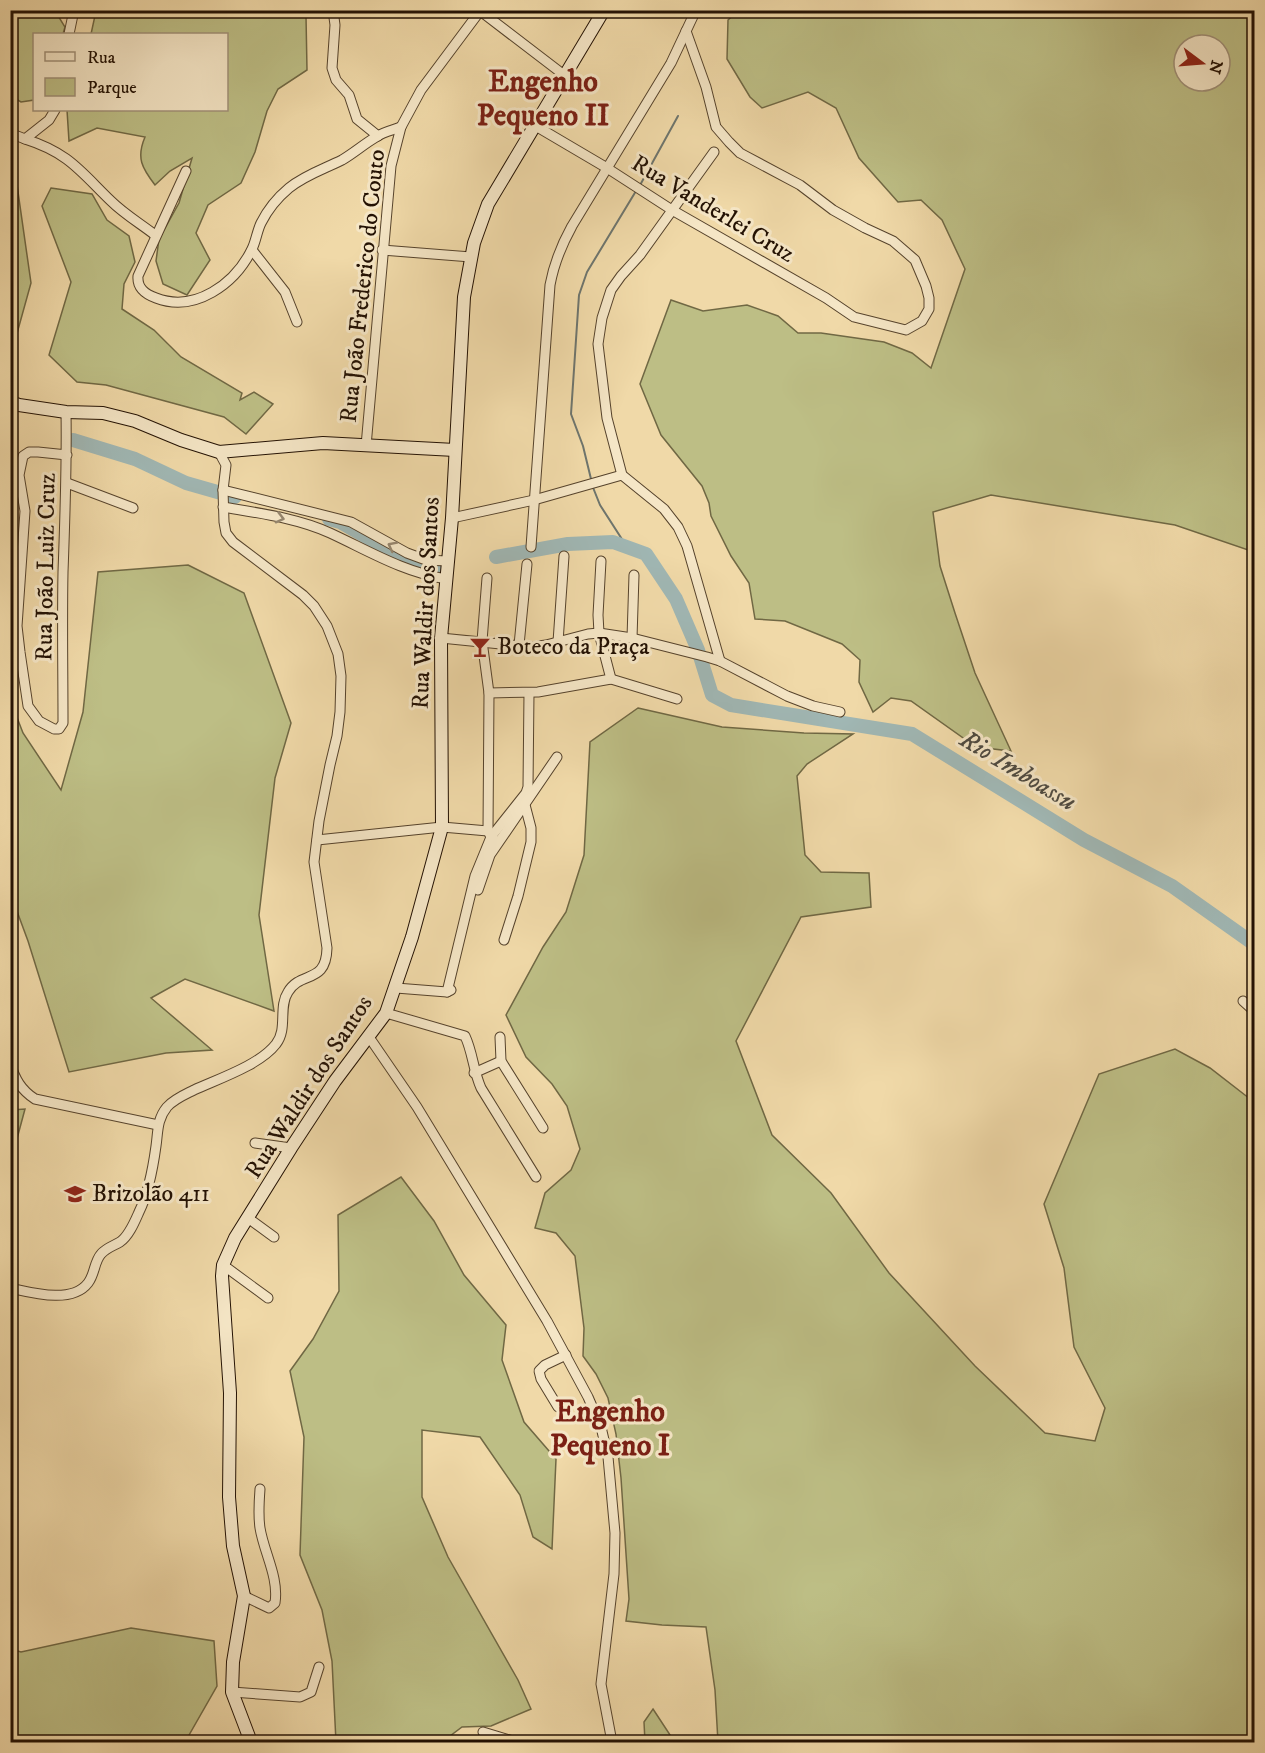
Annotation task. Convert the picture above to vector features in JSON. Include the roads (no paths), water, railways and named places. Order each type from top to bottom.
[{"type":"street","points":[[69,33],[74,10]]},
{"type":"street","points":[[333,10],[335,25],[332,68],[336,80],[349,95],[357,118],[378,136]]},
{"type":"street","name":"Rua Waldir dos Santos","points":[[251,1743],[232,1692],[233,1662],[244,1596],[233,1546],[229,1497],[230,1392],[223,1265],[235,1238],[291,1148],[335,1082],[386,1013],[412,938],[442,827],[441,638],[452,518],[464,297],[471,257],[479,226],[488,204],[604,10]]},
{"type":"street","points":[[531,547],[553,266],[563,241],[665,72],[696,10]]},
{"type":"street","points":[[480,11],[564,75]]},
{"type":"street","name":"Rua João Frederico do Couto","points":[[366,446],[382,250],[392,166],[401,128],[421,90],[480,11]]},
{"type":"street","name":"Rua Vanderlei Cruz","points":[[534,125],[672,210],[826,298],[854,318],[906,330],[922,321],[929,309],[929,298],[915,260],[892,241],[833,210],[800,185],[740,153],[716,128],[706,87],[686,30]]},
{"type":"street","points":[[26,139],[49,120],[54,111]]},
{"type":"street","points":[[186,171],[138,276],[138,283],[142,291],[164,301],[194,302],[212,293],[236,272],[252,250],[260,224],[277,198],[293,185],[344,159],[378,136],[401,128]]},
{"type":"street","points":[[10,133],[61,154],[81,170],[113,203],[155,235]]},
{"type":"street","points":[[714,152],[640,255],[611,290],[602,318],[598,344],[607,418],[622,475],[664,509],[678,527],[687,546],[720,661]]},
{"type":"street","points":[[252,250],[285,292],[297,322]]},
{"type":"street","points":[[382,250],[471,257]]},
{"type":"street","points":[[10,402],[66,412],[103,413],[135,421],[181,440],[219,452],[323,443],[455,450]]},
{"type":"street","name":"Rua João Luiz Cruz","points":[[66,412],[67,455],[67,483],[63,574],[63,723],[59,729],[39,721],[28,706],[17,626],[25,511],[19,475],[23,456],[29,452],[67,455]]},
{"type":"street","points":[[10,1288],[42,1294],[67,1294],[79,1291],[87,1285],[93,1276],[99,1256],[122,1241],[140,1210],[150,1180],[158,1125],[164,1111],[179,1098],[268,1053],[281,1036],[285,997],[288,990],[296,983],[316,974],[326,960],[327,948],[314,862],[340,712],[341,675],[338,654],[327,627],[314,606],[233,542],[226,533],[223,490],[226,465],[219,452]]},
{"type":"street","points":[[452,518],[534,500],[622,475]]},
{"type":"street","points":[[67,483],[133,508]]},
{"type":"street","points":[[223,490],[351,522],[407,554],[426,560],[447,561]]},
{"type":"street","points":[[223,507],[309,525],[330,532],[390,563],[413,572],[446,579]]},
{"type":"street","points":[[558,642],[564,556]]},
{"type":"street","points":[[601,561],[599,633],[607,657],[611,680]]},
{"type":"street","points":[[519,645],[527,564]]},
{"type":"street","points":[[632,638],[634,575]]},
{"type":"street","points":[[487,578],[482,641],[489,693],[493,836]]},
{"type":"street","points":[[441,638],[531,647],[599,633],[632,638],[720,661],[787,696],[813,706],[840,712]]},
{"type":"street","points":[[489,693],[529,693],[611,680],[677,699]]},
{"type":"street","points":[[396,988],[449,991],[475,876],[493,836],[526,794],[528,788],[529,693]]},
{"type":"street","points":[[493,836],[525,805],[557,757]]},
{"type":"street","points":[[504,940],[518,896],[531,842],[531,828],[525,805]]},
{"type":"street","points":[[316,840],[442,827],[493,836]]},
{"type":"street","points":[[1243,1001],[1254,1011]]},
{"type":"street","points":[[386,1013],[465,1036],[469,1044],[474,1073],[481,1088],[536,1177]]},
{"type":"street","points":[[369,1037],[417,1107],[566,1355],[601,1427],[608,1457],[615,1533],[614,1574],[601,1684],[612,1743]]},
{"type":"street","points":[[500,1037],[501,1060],[543,1128]]},
{"type":"street","points":[[474,1073],[501,1060]]},
{"type":"street","points":[[10,1063],[23,1092],[35,1100],[158,1125]]},
{"type":"street","points":[[255,1143],[291,1148]]},
{"type":"street","points":[[248,1218],[274,1238]]},
{"type":"street","points":[[223,1265],[268,1298]]},
{"type":"street","points":[[558,1407],[541,1379],[539,1371],[545,1365],[566,1355]]},
{"type":"street","points":[[244,1596],[269,1608],[275,1603],[275,1583],[260,1529],[258,1507],[260,1489]]},
{"type":"street","points":[[232,1692],[300,1697],[311,1692],[319,1667]]},
{"type":"street","points":[[483,1732],[516,1743]]},
{"type":"waterway","points":[[639,187],[678,116]]},
{"type":"waterway","points":[[591,479],[583,446],[571,414],[579,295],[587,272],[636,191]]},
{"type":"waterway","points":[[73,440],[135,459],[186,483],[235,497]]},
{"type":"waterway","points":[[592,485],[600,505],[627,547]]},
{"type":"waterway","points":[[329,519],[340,522],[387,549],[438,569]]},
{"type":"waterway","name":"Rio Imboassu","points":[[496,557],[568,544],[613,542],[646,554],[676,599],[698,650],[712,695],[731,705],[912,734],[1084,840],[1172,886],[1254,944]]},
{"type":"place","name":"Boteco da Praça","points":[[480,647]]},
{"type":"place","name":"Brizolão 411","points":[[75,1194]]},
{"type":"district","name":"Engenho Pequeno II","points":[[543,99]]},
{"type":"district","name":"Engenho Pequeno I","points":[[610,1429]]}]
